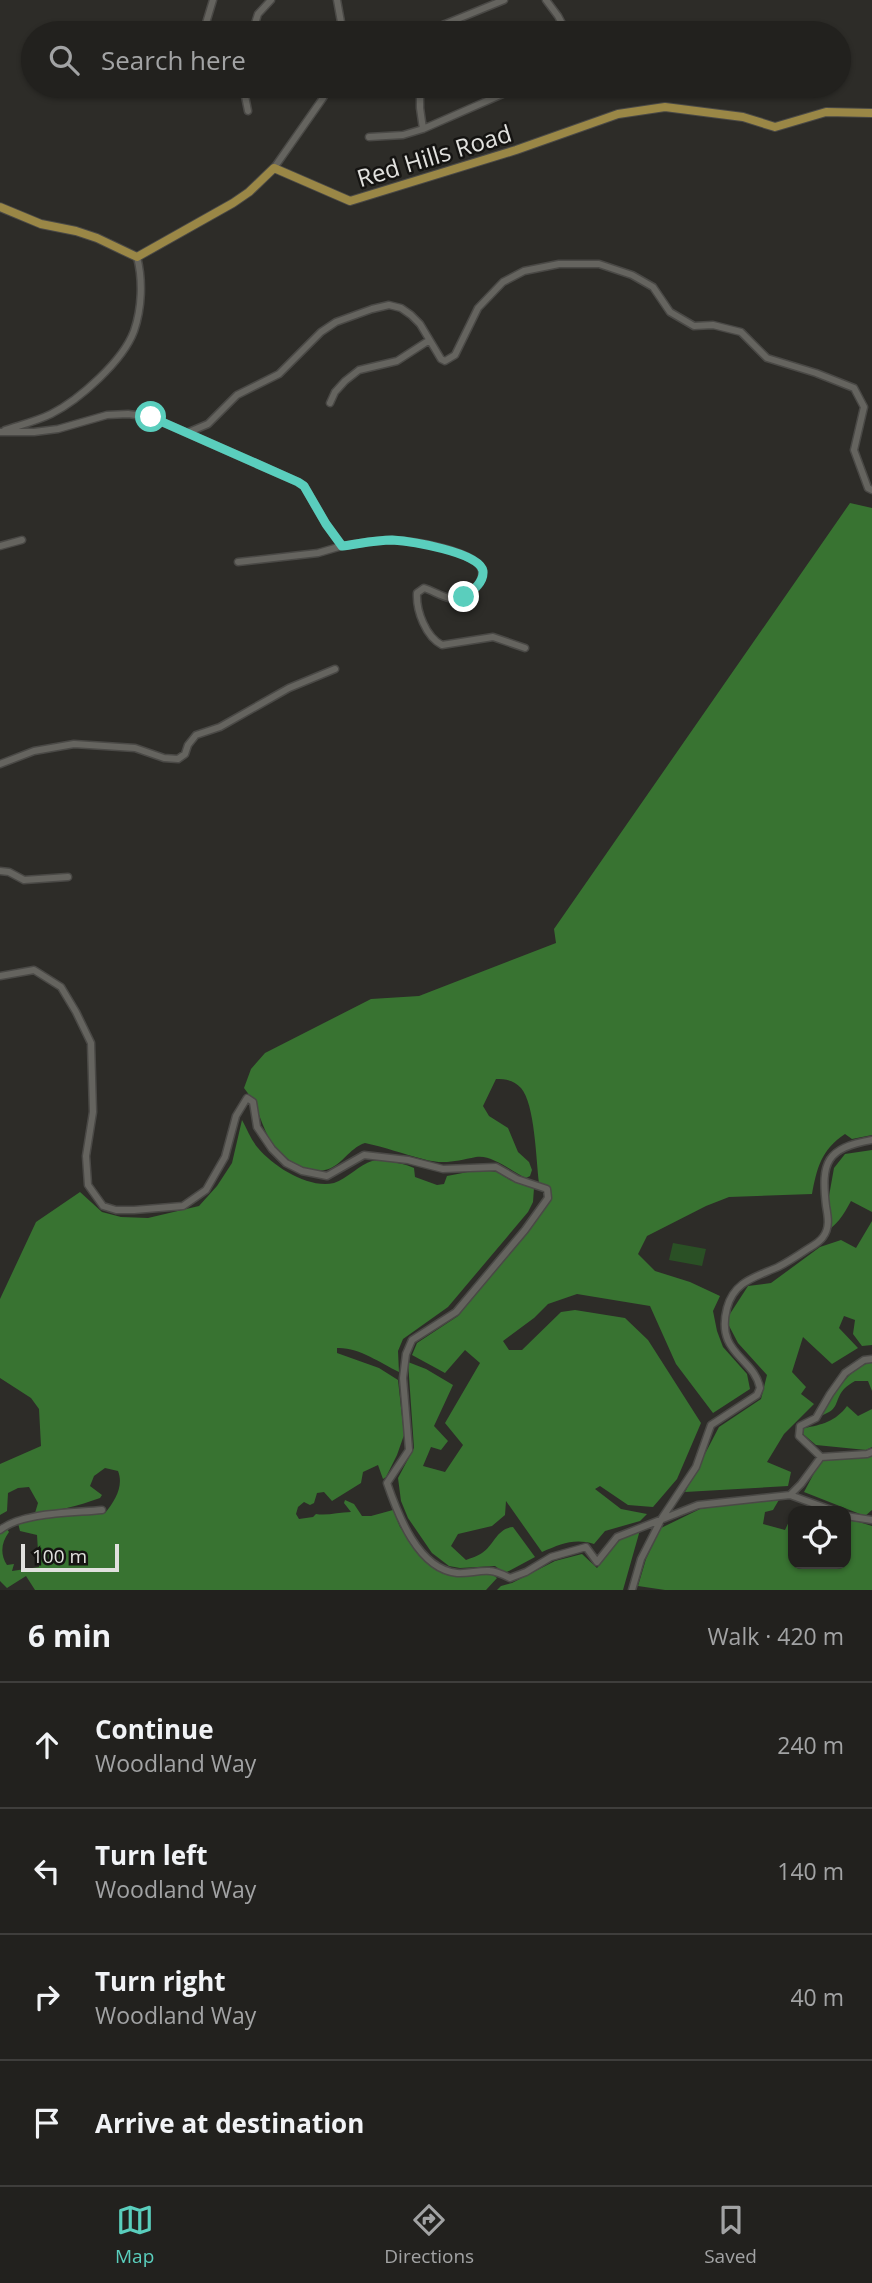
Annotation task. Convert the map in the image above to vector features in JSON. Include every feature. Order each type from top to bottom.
[{"type":"main road","name":"Red Hills Road","points":[[274,168],[350,201],[516,150],[618,114],[664,107],[743,117],[775,127],[826,112],[872,113]]},
{"type":"main road","points":[[0,207],[41,225],[97,238],[137,257],[233,204],[274,168]]},
{"type":"street","points":[[207,21],[213,0]]},
{"type":"street","points":[[256,21],[258,14],[271,0]]},
{"type":"street","points":[[337,0],[341,21]]},
{"type":"street","points":[[453,21],[504,0]]},
{"type":"street","points":[[546,0],[561,21]]},
{"type":"street","points":[[245,98],[248,111]]},
{"type":"street","points":[[274,168],[323,98]]},
{"type":"street","points":[[420,98],[424,129]]},
{"type":"street","points":[[369,137],[403,135],[424,129],[494,98]]},
{"type":"street","points":[[0,432],[50,414],[69,403],[101,376],[123,351],[134,331],[138,309],[141,285],[137,257]]},
{"type":"street","points":[[189,432],[208,424],[237,395],[279,374],[321,332],[352,315],[389,305],[401,308],[420,324],[428,341],[445,361],[452,358],[478,309],[503,282],[524,271],[559,264],[599,264],[632,275],[653,287],[670,312],[694,326],[713,325],[741,332],[767,358],[853,388],[864,407],[854,450],[868,488],[872,490]]},
{"type":"street","points":[[330,402],[335,392],[359,370],[397,361],[428,341]]},
{"type":"street","points":[[0,432],[58,429],[107,415],[151,417],[304,486],[342,546]]},
{"type":"street","points":[[0,547],[22,540]]},
{"type":"street","points":[[238,562],[318,553],[342,546],[391,540],[440,548],[477,562],[483,571],[482,578],[464,597],[452,599],[424,588],[416,593],[417,603],[431,638],[437,643],[447,645],[493,637],[525,648]]},
{"type":"street","points":[[0,764],[34,751],[74,744],[135,748],[164,758],[178,759],[185,754],[196,735],[220,727],[289,688],[335,669]]},
{"type":"street","points":[[0,870],[24,880],[68,877]]},
{"type":"street","points":[[0,976],[34,970],[61,987],[91,1043],[93,1112],[86,1156],[88,1185],[103,1206],[116,1210],[183,1206],[205,1190],[225,1157],[236,1116],[247,1098],[253,1102],[257,1127],[272,1149],[286,1163],[302,1171],[327,1176],[364,1155],[408,1160],[443,1169],[496,1167],[517,1179],[547,1189],[548,1198],[525,1230],[456,1312],[412,1340],[406,1354],[403,1378],[409,1450],[387,1483],[403,1523],[415,1544],[439,1567],[456,1573],[491,1570],[510,1578],[551,1557],[586,1547],[597,1562],[617,1536],[698,1506],[790,1494],[821,1506]]},
{"type":"street","points":[[632,1590],[641,1559],[662,1518],[696,1467],[711,1425],[757,1395],[760,1388],[757,1378],[733,1351],[726,1334],[724,1323],[729,1300],[735,1290],[751,1277],[780,1266],[822,1239],[828,1227],[824,1185],[826,1166],[841,1149],[853,1143],[872,1140]]},
{"type":"street","points":[[872,1359],[864,1360],[845,1373],[816,1418],[800,1426],[799,1436],[821,1457],[872,1452]]},
{"type":"street","points":[[790,1494],[802,1485],[821,1457]]},
{"type":"street","points":[[0,1531],[7,1524],[30,1518],[102,1510]]},
{"type":"street","points":[[851,1517],[872,1520]]},
{"type":"green space","points":[[850,503],[872,508],[872,1135],[852,1139],[845,1134],[830,1146],[818,1168],[812,1194],[729,1197],[647,1236],[638,1254],[655,1271],[690,1282],[720,1296],[713,1311],[717,1331],[723,1347],[747,1374],[750,1389],[713,1413],[676,1364],[650,1306],[577,1294],[548,1304],[503,1341],[509,1350],[522,1350],[561,1312],[575,1310],[625,1318],[648,1340],[701,1423],[677,1479],[653,1507],[628,1505],[600,1486],[595,1489],[621,1509],[647,1514],[640,1521],[605,1531],[594,1544],[574,1542],[542,1552],[506,1501],[505,1515],[492,1526],[458,1534],[451,1546],[466,1560],[482,1553],[503,1530],[513,1527],[535,1557],[505,1573],[495,1566],[449,1566],[432,1553],[408,1518],[401,1501],[398,1478],[414,1448],[408,1362],[453,1385],[434,1426],[448,1441],[441,1450],[431,1447],[423,1466],[445,1472],[463,1445],[445,1423],[480,1363],[465,1350],[445,1373],[412,1355],[417,1343],[458,1316],[550,1201],[550,1190],[539,1183],[532,1119],[526,1096],[515,1083],[496,1079],[483,1106],[489,1116],[508,1128],[518,1152],[529,1162],[532,1170],[526,1178],[489,1158],[437,1162],[365,1143],[331,1168],[317,1170],[294,1163],[283,1155],[269,1137],[244,1088],[251,1069],[265,1053],[371,999],[419,996],[556,943],[554,929]]},
{"type":"green space","points":[[242,1120],[253,1142],[265,1155],[282,1169],[314,1183],[334,1183],[367,1163],[376,1161],[410,1166],[414,1168],[415,1177],[437,1185],[444,1184],[447,1176],[489,1171],[534,1188],[533,1202],[528,1212],[448,1307],[403,1339],[398,1351],[399,1372],[361,1353],[337,1348],[337,1353],[379,1368],[398,1380],[404,1435],[386,1477],[383,1479],[378,1465],[363,1472],[361,1483],[332,1501],[324,1492],[317,1493],[314,1503],[310,1505],[304,1502],[298,1507],[296,1514],[299,1519],[316,1514],[351,1512],[344,1503],[345,1500],[354,1504],[362,1516],[393,1510],[400,1527],[413,1546],[438,1569],[489,1572],[497,1578],[486,1590],[35,1590],[26,1576],[7,1588],[0,1581],[0,1534],[7,1529],[9,1532],[4,1540],[2,1553],[7,1565],[14,1564],[12,1571],[39,1567],[37,1535],[20,1531],[18,1523],[68,1515],[105,1513],[115,1498],[120,1482],[118,1471],[105,1468],[94,1476],[90,1486],[102,1495],[100,1498],[68,1508],[35,1513],[38,1503],[29,1487],[18,1488],[8,1493],[7,1511],[0,1515],[0,1464],[41,1446],[39,1409],[31,1398],[0,1378],[0,1299],[36,1222],[80,1192],[102,1212],[121,1217],[148,1218],[199,1206],[217,1186],[232,1163]]},
{"type":"green space","points":[[872,1150],[872,1212],[851,1201],[839,1220],[822,1235],[834,1168],[845,1154]]},
{"type":"green space","points":[[872,1221],[872,1345],[862,1346],[853,1334],[855,1320],[844,1316],[839,1328],[858,1348],[832,1364],[803,1337],[792,1372],[806,1387],[801,1394],[814,1404],[784,1434],[767,1462],[791,1472],[788,1486],[685,1492],[719,1427],[761,1399],[767,1375],[738,1343],[726,1320],[748,1286],[771,1283],[820,1247],[841,1240],[856,1248]]},
{"type":"green space","points":[[673,1243],[706,1249],[702,1266],[669,1260]]},
{"type":"green space","points":[[872,1362],[872,1391],[868,1381],[855,1381],[844,1389],[831,1411],[820,1416],[848,1376]]},
{"type":"green space","points":[[847,1406],[858,1416],[872,1409],[872,1447],[866,1450],[816,1445],[803,1434],[804,1428],[828,1422]]},
{"type":"green space","points":[[872,1456],[872,1510],[865,1516],[851,1510],[851,1506],[840,1506],[804,1492],[821,1460]]},
{"type":"green space","points":[[779,1496],[773,1510],[765,1512],[763,1524],[785,1530],[788,1524],[788,1569],[851,1569],[851,1520],[872,1526],[872,1590],[665,1590],[638,1586],[646,1559],[661,1528],[700,1509]]},
{"type":"green space","points":[[640,1530],[623,1590],[497,1590],[555,1561],[582,1554],[597,1568],[621,1538]]},
{"type":"route","points":[[151,417],[304,486],[342,546],[391,540],[440,548],[477,562],[483,571],[482,578],[464,597]]}]
